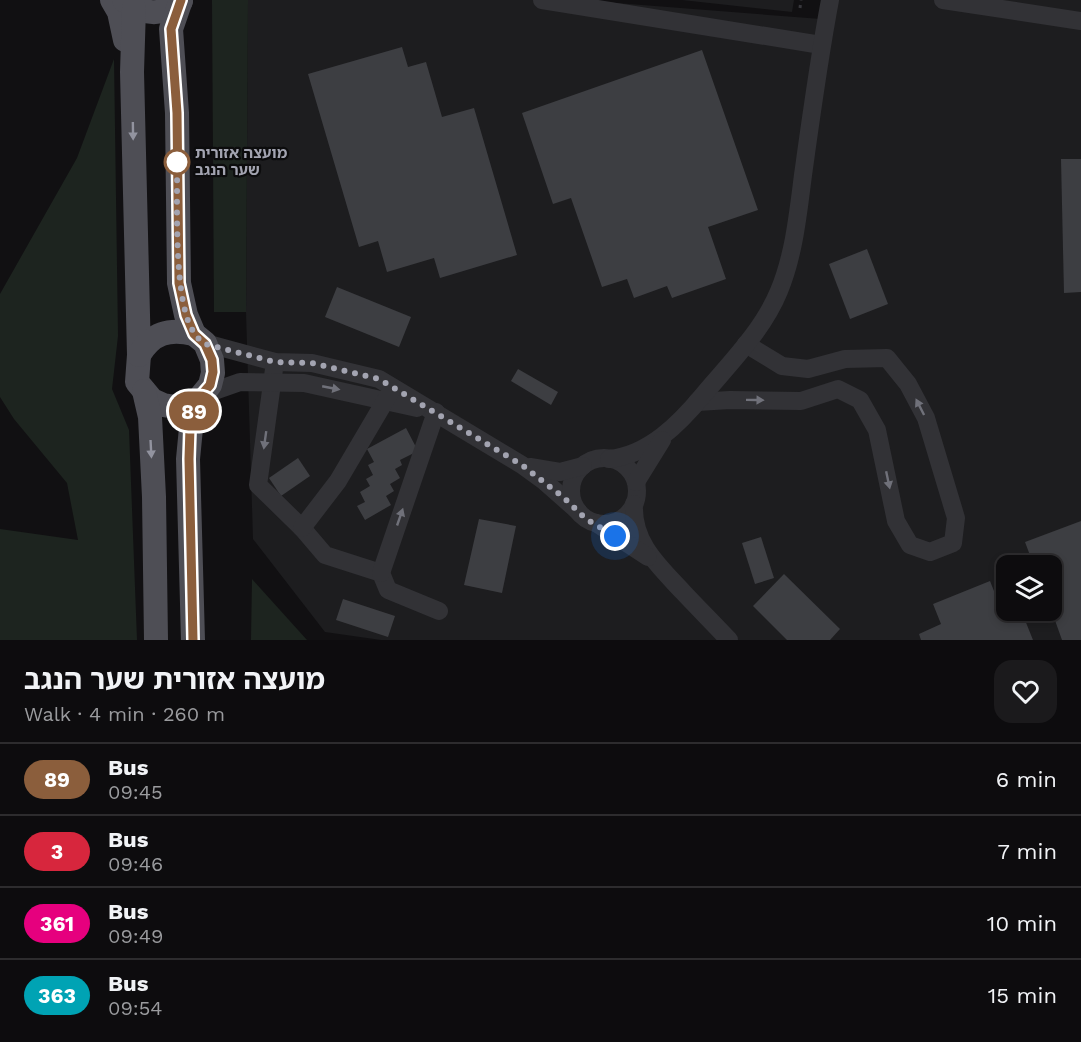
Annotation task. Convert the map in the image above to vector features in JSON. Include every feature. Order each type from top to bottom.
[{"type":"main road","points":[[112,0],[119,12],[132,72]]},
{"type":"main road","points":[[129,4],[146,13],[159,13],[171,9],[181,0]]},
{"type":"main road","points":[[181,0],[171,29],[177,113],[179,283],[186,315],[212,360],[213,372],[210,385],[200,398],[190,428],[193,640]]},
{"type":"main road","points":[[129,4],[139,355],[137,382],[152,400],[163,405],[175,407],[200,398]]},
{"type":"main road","points":[[139,355],[151,339],[171,331],[199,339]]},
{"type":"main road","points":[[144,391],[150,417],[156,640]]},
{"type":"street","points":[[542,0],[821,45]]},
{"type":"street","points":[[609,459],[635,453],[666,433],[697,402],[746,344],[768,313],[780,290],[795,232],[821,45],[830,0]]},
{"type":"street","points":[[943,0],[1081,21]]},
{"type":"street","points":[[199,339],[275,362],[312,363],[379,379],[390,394]]},
{"type":"street","points":[[697,402],[801,401],[838,389],[860,400],[877,430],[896,521],[910,545],[930,552],[953,543],[956,518],[926,418],[908,384],[887,358],[845,360],[808,369],[782,366],[746,344]]},
{"type":"street","points":[[275,362],[258,485],[302,528],[325,555],[381,573]]},
{"type":"street","points":[[200,398],[240,382],[304,383],[390,394],[436,412],[522,465],[557,492],[586,519],[596,523],[652,560],[729,640]]},
{"type":"street","points":[[302,528],[338,481],[390,394]]},
{"type":"street","points":[[436,412],[381,573],[388,590],[439,611]]},
{"type":"street","points":[[636,482],[666,433]]},
{"type":"street","points":[[522,465],[560,472],[583,466],[600,458],[626,466],[636,482],[637,494],[633,517],[636,528],[652,560]]},
{"type":"street","points":[[578,511],[572,501],[572,481],[583,466]]},
{"type":"street","points":[[596,523],[608,524],[619,521],[628,514],[634,504]]},
{"type":"path","points":[[800,8],[801,0]]},
{"type":"shaded area","points":[[212,0],[248,0],[246,312],[214,312]]},
{"type":"shaded area","points":[[248,0],[578,0],[834,20],[835,0],[1081,0],[1081,640],[381,640],[325,632],[253,539],[246,312]]},
{"type":"shaded area","points":[[682,0],[794,0],[792,12]]},
{"type":"shaded area","points":[[114,59],[118,336],[112,389],[129,430],[137,640],[0,640],[0,529],[78,540],[67,483],[14,419],[0,397],[0,294],[77,158]]},
{"type":"shaded area","points":[[252,579],[307,640],[251,640]]},
{"type":"building","points":[[402,47],[408,67],[426,62],[442,117],[474,108],[517,255],[440,278],[434,258],[387,272],[378,241],[359,247],[308,74]]},
{"type":"building","points":[[702,50],[758,210],[708,227],[726,279],[672,298],[667,286],[634,298],[627,279],[602,287],[571,198],[553,204],[522,113]]},
{"type":"building","points":[[1061,159],[1081,159],[1081,292],[1064,293]]},
{"type":"building","points":[[867,249],[888,304],[850,319],[829,264]]},
{"type":"building","points":[[337,287],[411,317],[399,347],[325,317]]},
{"type":"building","points":[[518,369],[558,392],[551,405],[511,381]]},
{"type":"building","points":[[406,428],[418,451],[400,460],[402,465],[395,469],[400,478],[390,484],[394,491],[386,496],[391,505],[365,520],[357,506],[365,502],[360,492],[370,486],[366,479],[373,475],[368,465],[374,462],[367,449]]},
{"type":"building","points":[[298,458],[310,476],[281,496],[269,478]]},
{"type":"building","points":[[479,519],[516,526],[502,593],[464,585]]},
{"type":"building","points":[[1081,521],[1081,640],[1062,640],[1055,621],[1062,621],[1062,555],[1030,555],[1025,542]]},
{"type":"building","points":[[761,537],[774,578],[755,584],[742,543]]},
{"type":"building","points":[[784,574],[840,629],[830,640],[787,640],[753,606]]},
{"type":"building","points":[[990,581],[996,596],[996,621],[1025,621],[1033,640],[921,640],[919,634],[941,624],[933,604]]},
{"type":"building","points":[[343,599],[395,616],[388,637],[336,620]]},
{"type":"bus line","name":"89","points":[[181,0],[171,29],[177,113],[179,283],[186,315],[194,334],[205,344],[212,360],[213,372],[210,385],[196,401],[190,428],[193,640]]},
{"type":"place","name":"מועצה אזורית שער הנגב","points":[[177,162]]},
{"type":"route","points":[[177,162],[177,155],[179,283],[186,315],[194,334],[205,344],[275,362],[312,363],[379,379],[522,465],[563,497],[586,519],[615,536]]}]
